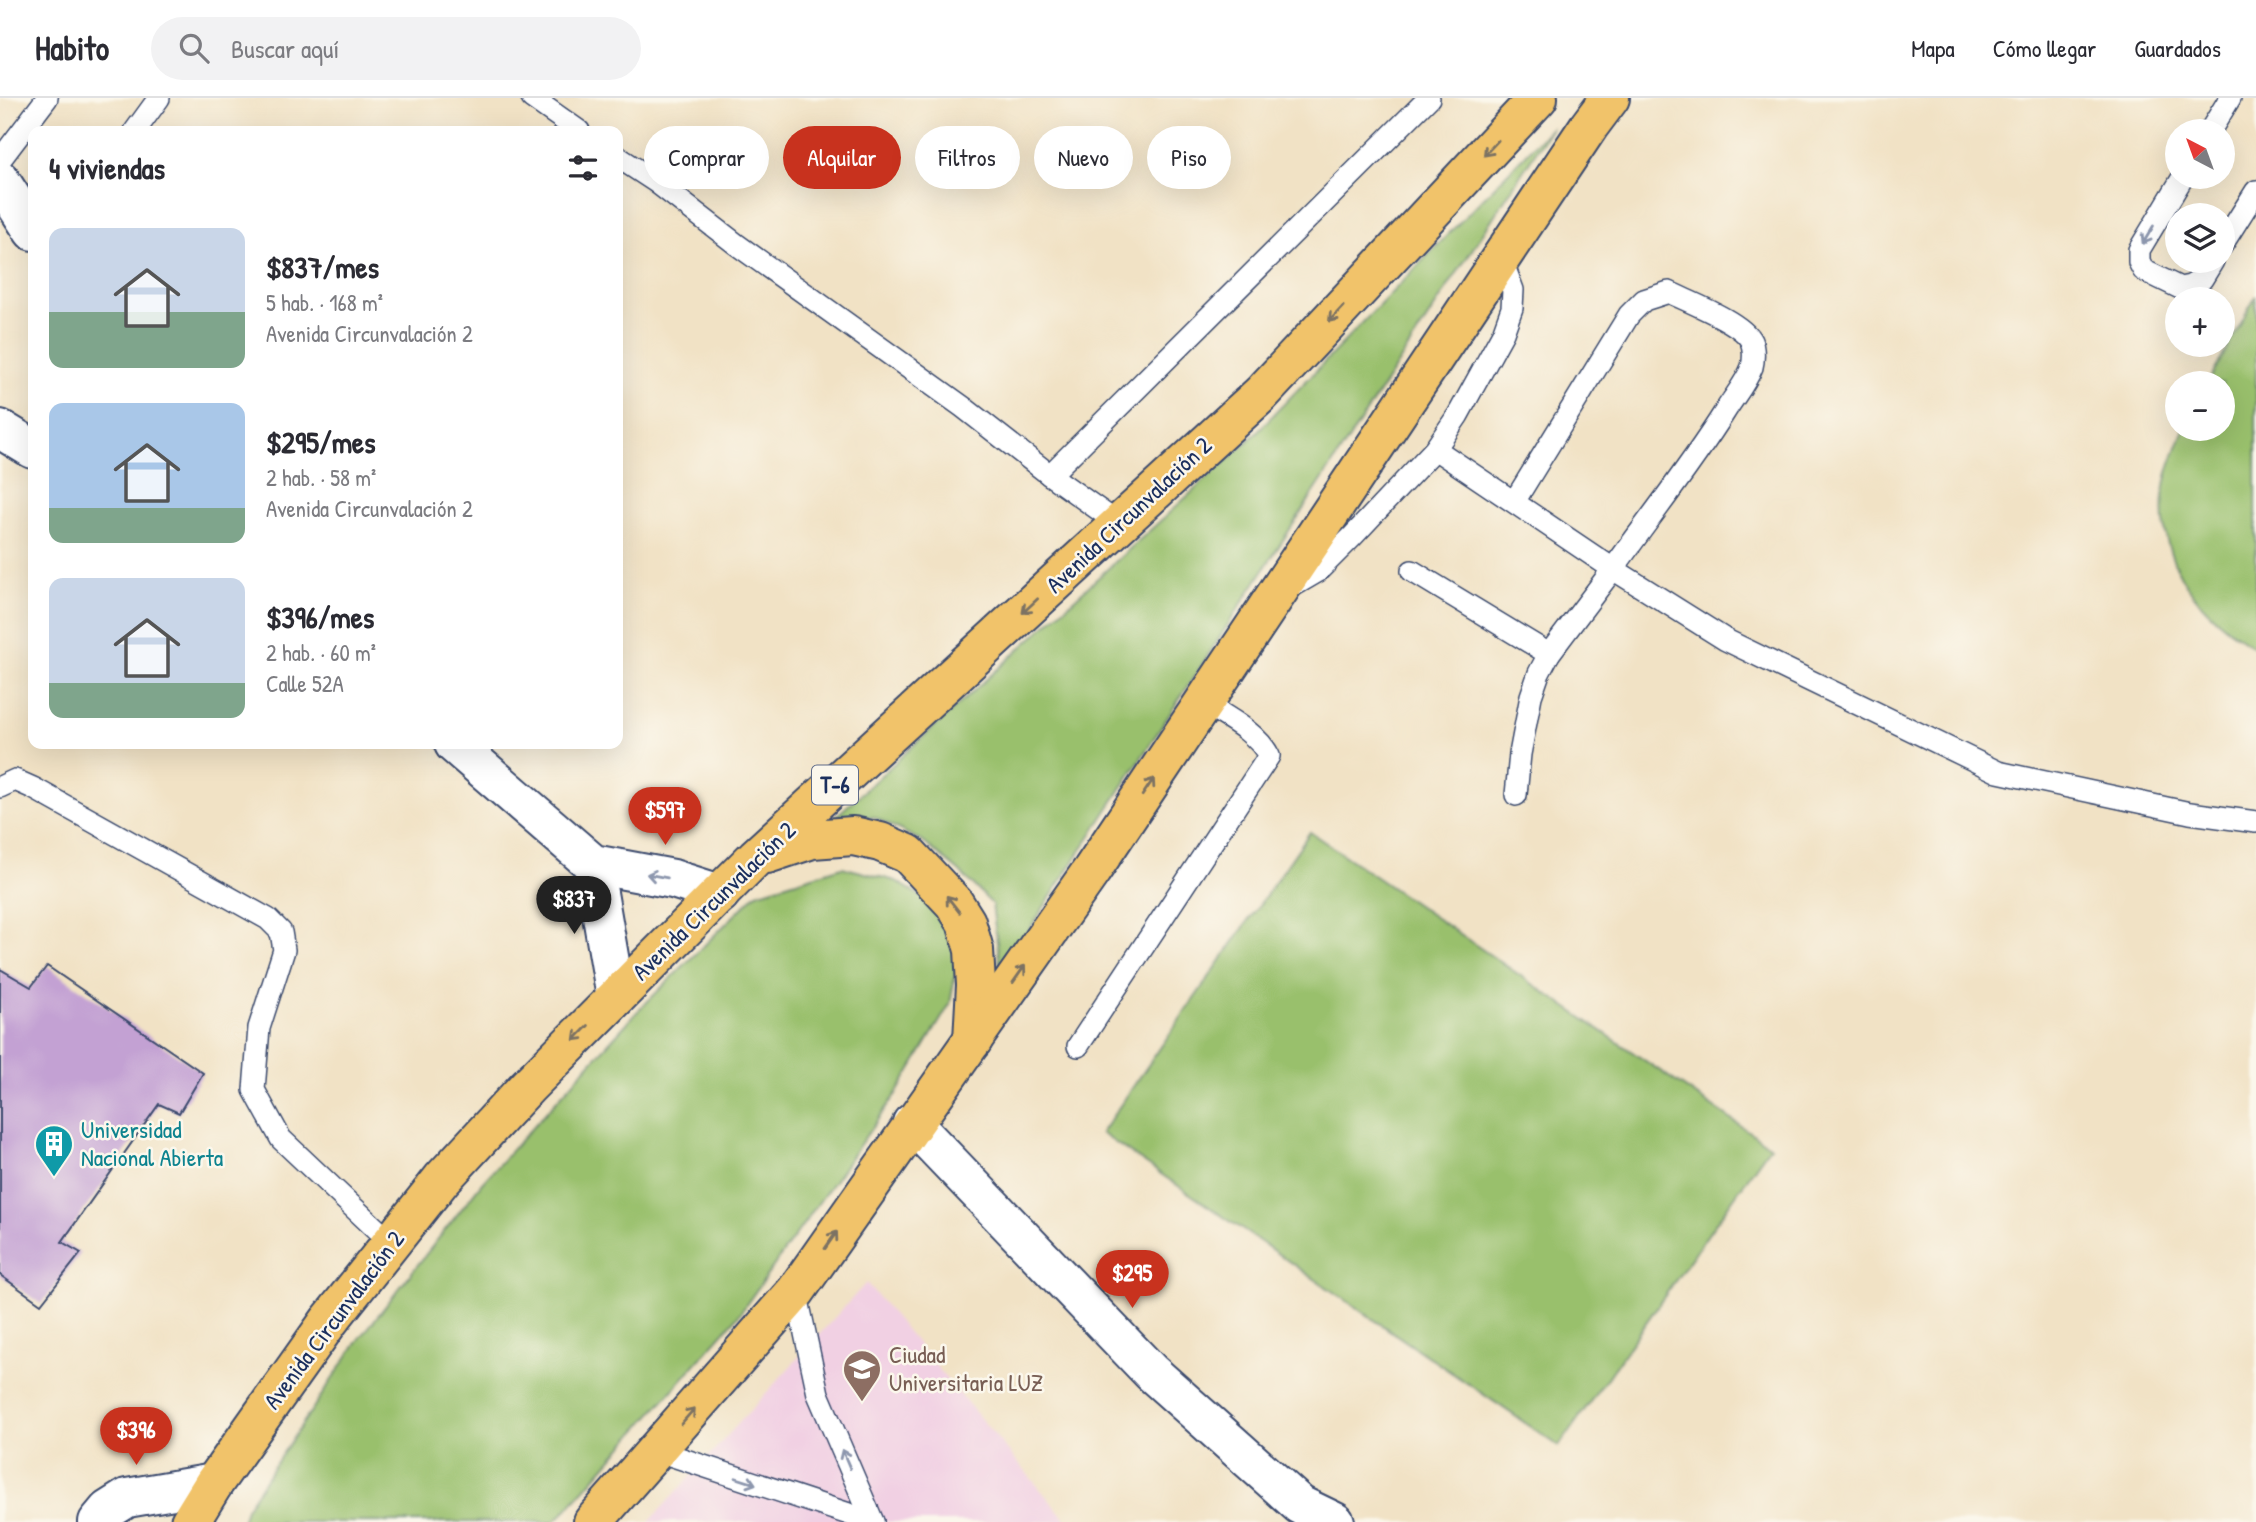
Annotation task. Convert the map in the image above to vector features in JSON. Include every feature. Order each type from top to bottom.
[{"type":"highway","name":"Avenida Circunvalación 2","points":[[190,1522],[214,1483],[329,1321],[442,1179],[489,1128],[756,857],[1261,394],[1538,98]]},
{"type":"highway","points":[[593,1522],[796,1291],[1092,870],[1610,98]]},
{"type":"highway","name":"T-6","points":[[756,857],[812,839],[853,836],[880,842],[908,854],[954,903],[966,922],[974,950],[976,985],[973,1040]]},
{"type":"highway","name":"T-6","points":[[210,1522],[214,1483]]},
{"type":"street","points":[[0,180],[28,222]]},
{"type":"street","points":[[0,429],[28,446]]},
{"type":"street","points":[[460,749],[593,864],[673,879],[720,894]]},
{"type":"street","points":[[593,864],[616,997]]},
{"type":"street","points":[[912,1123],[1151,1372],[1300,1504],[1335,1522]]},
{"type":"street","points":[[98,1522],[108,1510],[127,1498],[214,1483]]},
{"type":"lane","points":[[0,160],[47,98]]},
{"type":"lane","points":[[139,126],[159,98]]},
{"type":"lane","points":[[532,98],[572,126]]},
{"type":"lane","points":[[1050,475],[1429,98]]},
{"type":"lane","points":[[2217,119],[2230,98]]},
{"type":"lane","points":[[623,160],[963,407],[1050,475],[1119,524]]},
{"type":"lane","points":[[2235,224],[2256,191]]},
{"type":"lane","points":[[2165,207],[2139,250],[2139,262],[2143,270],[2180,288],[2202,279],[2206,273]]},
{"type":"lane","points":[[1274,597],[1317,572],[1435,449],[1458,415],[1503,332],[1512,308],[1513,290],[1501,258]]},
{"type":"lane","points":[[1514,502],[1629,315],[1644,300],[1669,292],[1736,326],[1751,342],[1754,357],[1752,367],[1712,433],[1549,654],[1539,673],[1531,696],[1520,754],[1516,795]]},
{"type":"lane","points":[[1435,449],[1613,569],[1726,640],[1998,772],[2190,813],[2256,822]]},
{"type":"lane","points":[[1412,571],[1549,654]]},
{"type":"lane","points":[[1078,1046],[1269,756],[1265,748],[1242,728],[1204,703]]},
{"type":"lane","points":[[0,787],[15,780],[33,788],[268,919],[281,932],[284,950],[259,1028],[254,1090],[281,1139],[391,1243]]},
{"type":"lane","points":[[796,1291],[818,1394],[873,1522]]},
{"type":"lane","points":[[658,1451],[873,1522]]},
{"type":"shaded area","name":"Ciudad Universitaria LUZ","points":[[866,1283],[1068,1522],[649,1522]]},
{"type":"green space","points":[[1552,127],[1001,973],[992,904],[959,871],[922,841],[874,817],[833,819],[1248,441]]},
{"type":"green space","points":[[2256,296],[2256,648],[2217,620],[2187,585],[2168,544],[2164,521],[2166,479],[2179,441],[2235,441],[2235,371],[2215,371],[2222,357],[2235,357],[2235,334]]},
{"type":"green space","points":[[1310,832],[1770,1146],[1559,1446],[1101,1133]]},
{"type":"green space","points":[[842,867],[896,881],[938,907],[960,949],[950,1004],[898,1091],[738,1316],[568,1508],[554,1522],[242,1522],[246,1508],[358,1341],[482,1183],[636,1013],[757,893]]},
{"type":"building","name":"Universidad Nacional Abierta","points":[[47,966],[203,1073],[179,1113],[159,1104],[62,1242],[81,1253],[41,1304],[0,1275],[0,969],[31,987]]},
{"type":"place","name":"Universidad Nacional Abierta","points":[[54,1178]]},
{"type":"place","name":"Ciudad Universitaria LUZ","points":[[862,1403]]}]
